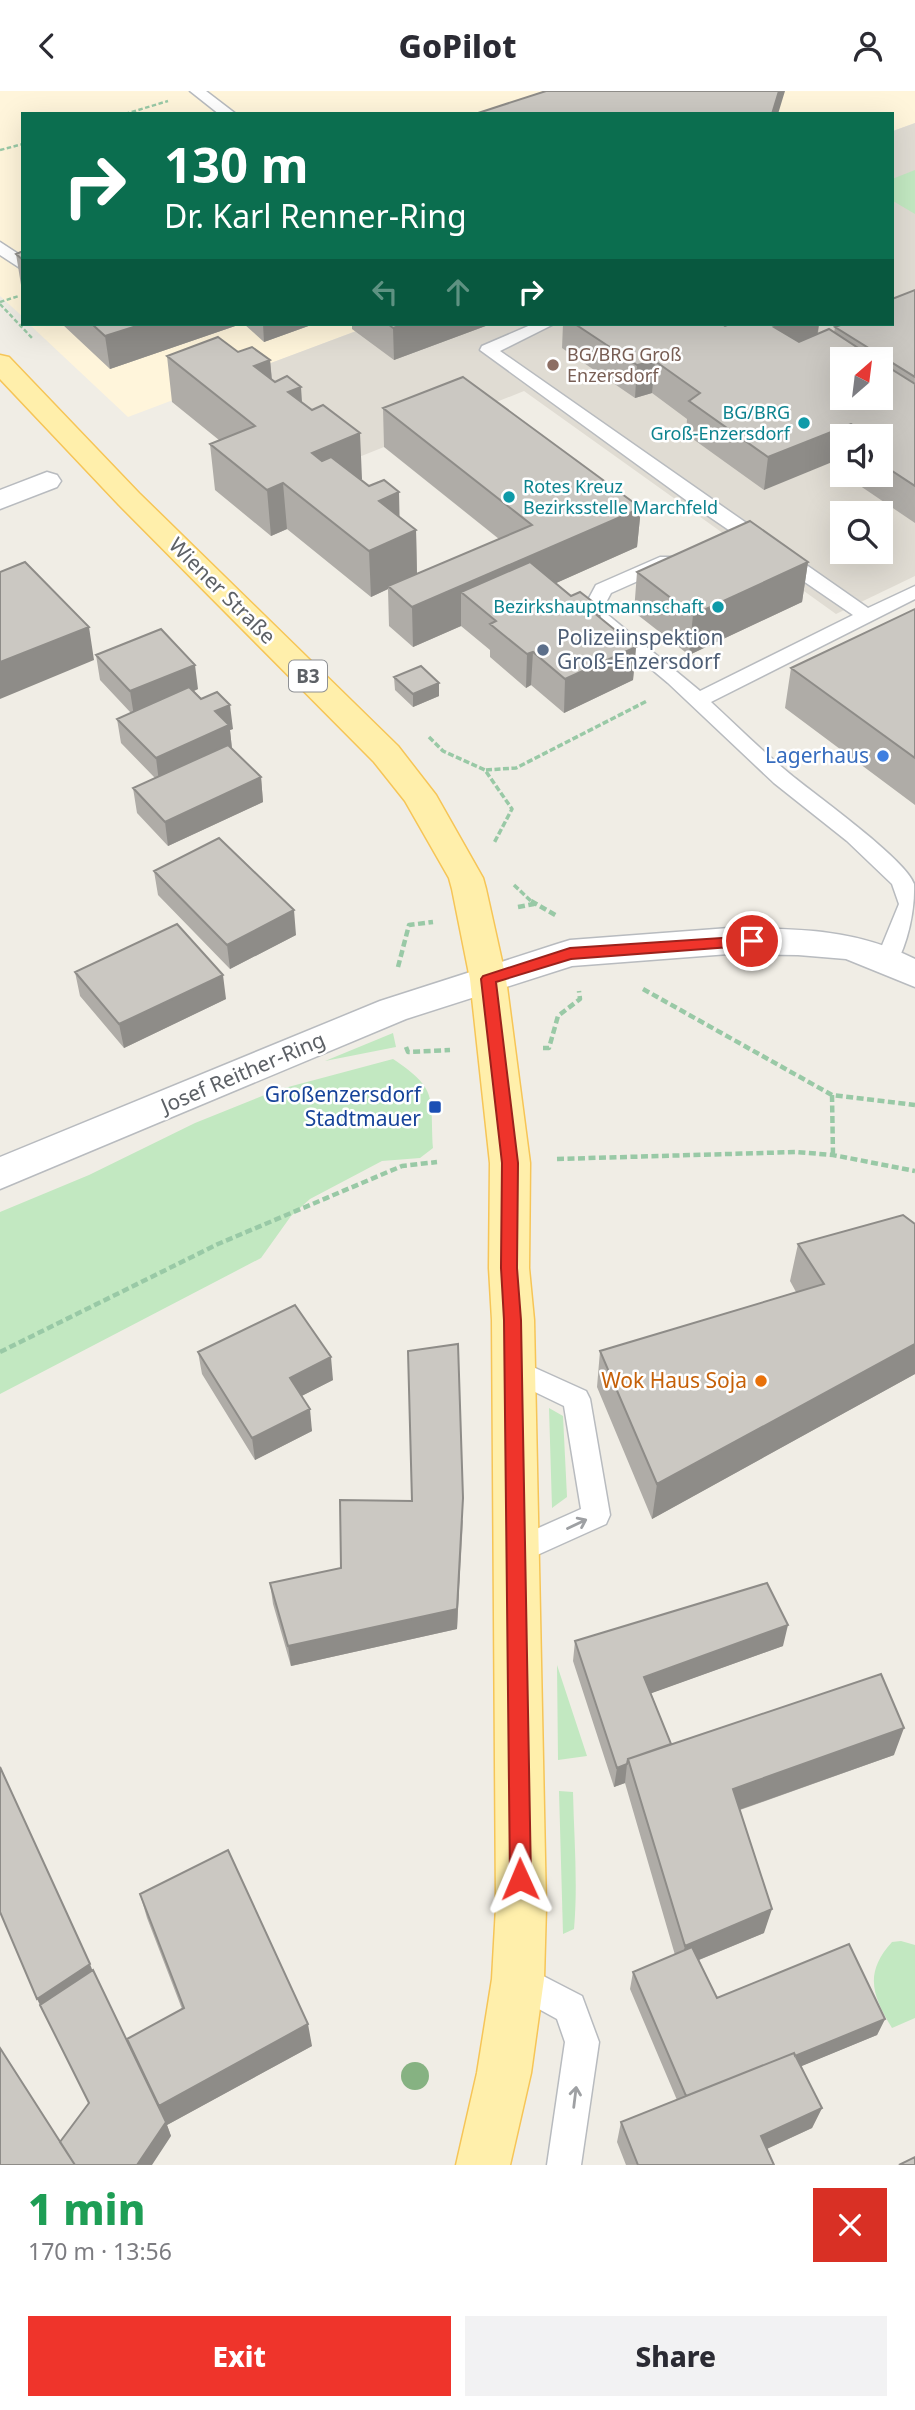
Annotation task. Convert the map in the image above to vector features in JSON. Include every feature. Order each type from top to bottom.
[{"type":"main road","name":"Wiener Straße","points":[[0,363],[129,499],[379,746],[419,795],[466,878],[488,979],[510,1163],[509,1268],[521,1906],[518,1979],[504,2073],[483,2165]]},
{"type":"street","points":[[0,500],[47,481]]},
{"type":"street","name":"Josef Reither-Ring","points":[[0,1174],[393,1010],[570,953],[729,941],[799,942],[848,947],[901,967]]},
{"type":"lane","points":[[198,92],[226,112]]},
{"type":"lane","points":[[0,247],[21,263]]},
{"type":"lane","points":[[0,273],[21,266]]},
{"type":"lane","points":[[542,326],[488,350],[708,507],[867,616]]},
{"type":"lane","points":[[681,555],[603,589],[592,611],[698,700],[781,778],[855,836],[902,881],[910,904],[901,967]]},
{"type":"lane","points":[[698,700],[915,592]]},
{"type":"lane","points":[[513,1369],[576,1399],[596,1515],[515,1552]]},
{"type":"lane","points":[[518,1979],[570,2008],[582,2042],[566,2159]]},
{"type":"path","points":[[132,112],[198,92]]},
{"type":"path","points":[[0,151],[21,145]]},
{"type":"path","points":[[0,302],[21,296]]},
{"type":"path","points":[[485,770],[516,768],[655,697]]},
{"type":"path","points":[[520,907],[534,904],[557,914],[558,918]]},
{"type":"path","points":[[397,973],[409,925],[436,921]]},
{"type":"path","points":[[631,982],[832,1095],[915,1105]]},
{"type":"path","points":[[578,990],[580,999]]},
{"type":"path","points":[[538,1048],[549,1048],[558,1016],[580,999],[593,995]]},
{"type":"path","points":[[832,1095],[833,1155]]},
{"type":"path","points":[[551,1159],[796,1152],[833,1155],[915,1171]]},
{"type":"path","points":[[0,1352],[218,1244],[402,1165],[437,1162]]},
{"type":"shaded area","points":[[0,91],[915,91],[915,123],[894,131],[894,112],[21,112],[21,315],[0,296]]},
{"type":"shaded area","name":"BG/BRG Groß Enzersdorf","points":[[915,123],[915,576],[836,614],[524,391],[359,457],[249,371],[370,326],[894,326],[894,131]]},
{"type":"shaded area","points":[[31,326],[370,326],[128,417]]},
{"type":"green space","points":[[915,170],[915,214],[894,202],[894,178]]},
{"type":"green space","points":[[393,1033],[396,1047],[325,1061]]},
{"type":"green space","points":[[393,1059],[425,1087],[431,1105],[433,1148],[420,1158],[382,1161],[310,1199],[291,1216],[261,1258],[0,1394],[0,1212],[89,1175],[195,1123],[277,1090]]},
{"type":"green space","points":[[549,1408],[563,1416],[567,1497],[552,1508]]},
{"type":"green space","points":[[557,1665],[587,1756],[558,1760]]},
{"type":"green space","points":[[559,1791],[573,1792],[576,1895],[574,1929],[563,1934]]},
{"type":"green space","points":[[901,1941],[915,1945],[915,2018],[892,2028],[876,1994],[874,1974],[883,1953],[892,1942]]},
{"type":"building","points":[[546,91],[779,91],[773,112],[481,112]]},
{"type":"building","points":[[915,290],[915,377],[893,363],[893,347],[867,347],[835,327],[838,326],[894,326],[894,298]]},
{"type":"building","points":[[94,326],[137,326],[105,336]]},
{"type":"building","points":[[578,326],[777,326],[774,327],[799,342],[829,329],[857,347],[830,347],[830,410],[893,410],[893,370],[915,384],[915,486],[893,472],[893,424],[830,424],[830,432],[768,457],[689,401],[700,393],[655,361],[637,365]]},
{"type":"building","points":[[218,337],[238,352],[252,347],[270,360],[254,366],[275,382],[287,376],[301,387],[288,392],[312,410],[323,405],[360,433],[312,453],[322,461],[331,457],[369,486],[384,480],[399,492],[379,501],[416,530],[369,551],[283,483],[267,490],[210,444],[255,426],[167,356]]},
{"type":"building","points":[[463,377],[641,508],[412,607],[388,586],[532,525],[383,408]]},
{"type":"building","points":[[750,521],[808,562],[693,615],[637,572]]},
{"type":"building","points":[[25,562],[89,627],[0,662],[0,572]]},
{"type":"building","points":[[530,562],[571,596],[580,592],[601,608],[593,612],[636,647],[565,679],[533,652],[527,654],[490,624],[496,621],[461,592]]},
{"type":"building","points":[[915,609],[915,758],[791,668]]},
{"type":"building","points":[[161,629],[195,665],[130,691],[96,655]]},
{"type":"building","points":[[421,666],[439,683],[413,694],[394,677]]},
{"type":"building","points":[[189,687],[201,699],[217,692],[230,705],[215,711],[229,725],[156,758],[117,719]]},
{"type":"building","points":[[228,745],[261,777],[165,822],[133,788]]},
{"type":"building","points":[[219,838],[294,910],[227,945],[154,871]]},
{"type":"building","points":[[177,924],[223,975],[119,1024],[75,972]]},
{"type":"building","name":"Wok Haus Soja","points":[[903,1215],[915,1224],[915,1344],[657,1484],[600,1351],[824,1284],[798,1244]]},
{"type":"building","points":[[295,1305],[331,1357],[290,1378],[310,1409],[252,1438],[198,1352]]},
{"type":"building","points":[[458,1344],[463,1498],[457,1609],[288,1646],[270,1583],[341,1568],[340,1500],[412,1501],[408,1351]]},
{"type":"building","points":[[767,1583],[788,1625],[644,1677],[671,1744],[628,1759],[627,1764],[617,1768],[575,1641]]},
{"type":"building","points":[[881,1674],[904,1728],[733,1789],[772,1909],[685,1946],[628,1759]]},
{"type":"building","points":[[0,1767],[90,1964],[37,1999],[0,1912]]},
{"type":"building","points":[[228,1850],[308,2024],[159,2106],[127,2039],[184,2008],[140,1894]]},
{"type":"building","points":[[849,1944],[885,2019],[686,2096],[633,1972],[692,1947],[717,1998]]},
{"type":"building","points":[[93,1970],[166,2122],[137,2165],[75,2165],[60,2142],[89,2103],[40,2005]]},
{"type":"building","points":[[0,2048],[75,2165],[0,2165]]},
{"type":"building","points":[[794,2053],[822,2108],[761,2136],[774,2165],[638,2165],[621,2122]]},
{"type":"building","points":[[915,2157],[915,2165],[899,2165]]},
{"type":"place","name":"BG/BRG Groß Enzersdorf","points":[[553,365]]},
{"type":"place","name":"BG/BRG Groß-Enzersdorf","points":[[804,423]]},
{"type":"place","name":"Rotes Kreuz Bezirksstelle Marchfeld","points":[[509,497]]},
{"type":"place","name":"Bezirkshauptmannschaft","points":[[718,607]]},
{"type":"place","name":"Polizeiinspektion Groß-Enzersdorf","points":[[543,650]]},
{"type":"place","name":"Lagerhaus","points":[[883,756]]},
{"type":"place","name":"Großenzersdorf Stadtmauer","points":[[435,1107]]},
{"type":"place","name":"Wok Haus Soja","points":[[761,1381]]},
{"type":"route","points":[[520,1879],[513,1320],[509,1268],[510,1163],[488,979],[570,953],[752,941]]}]
